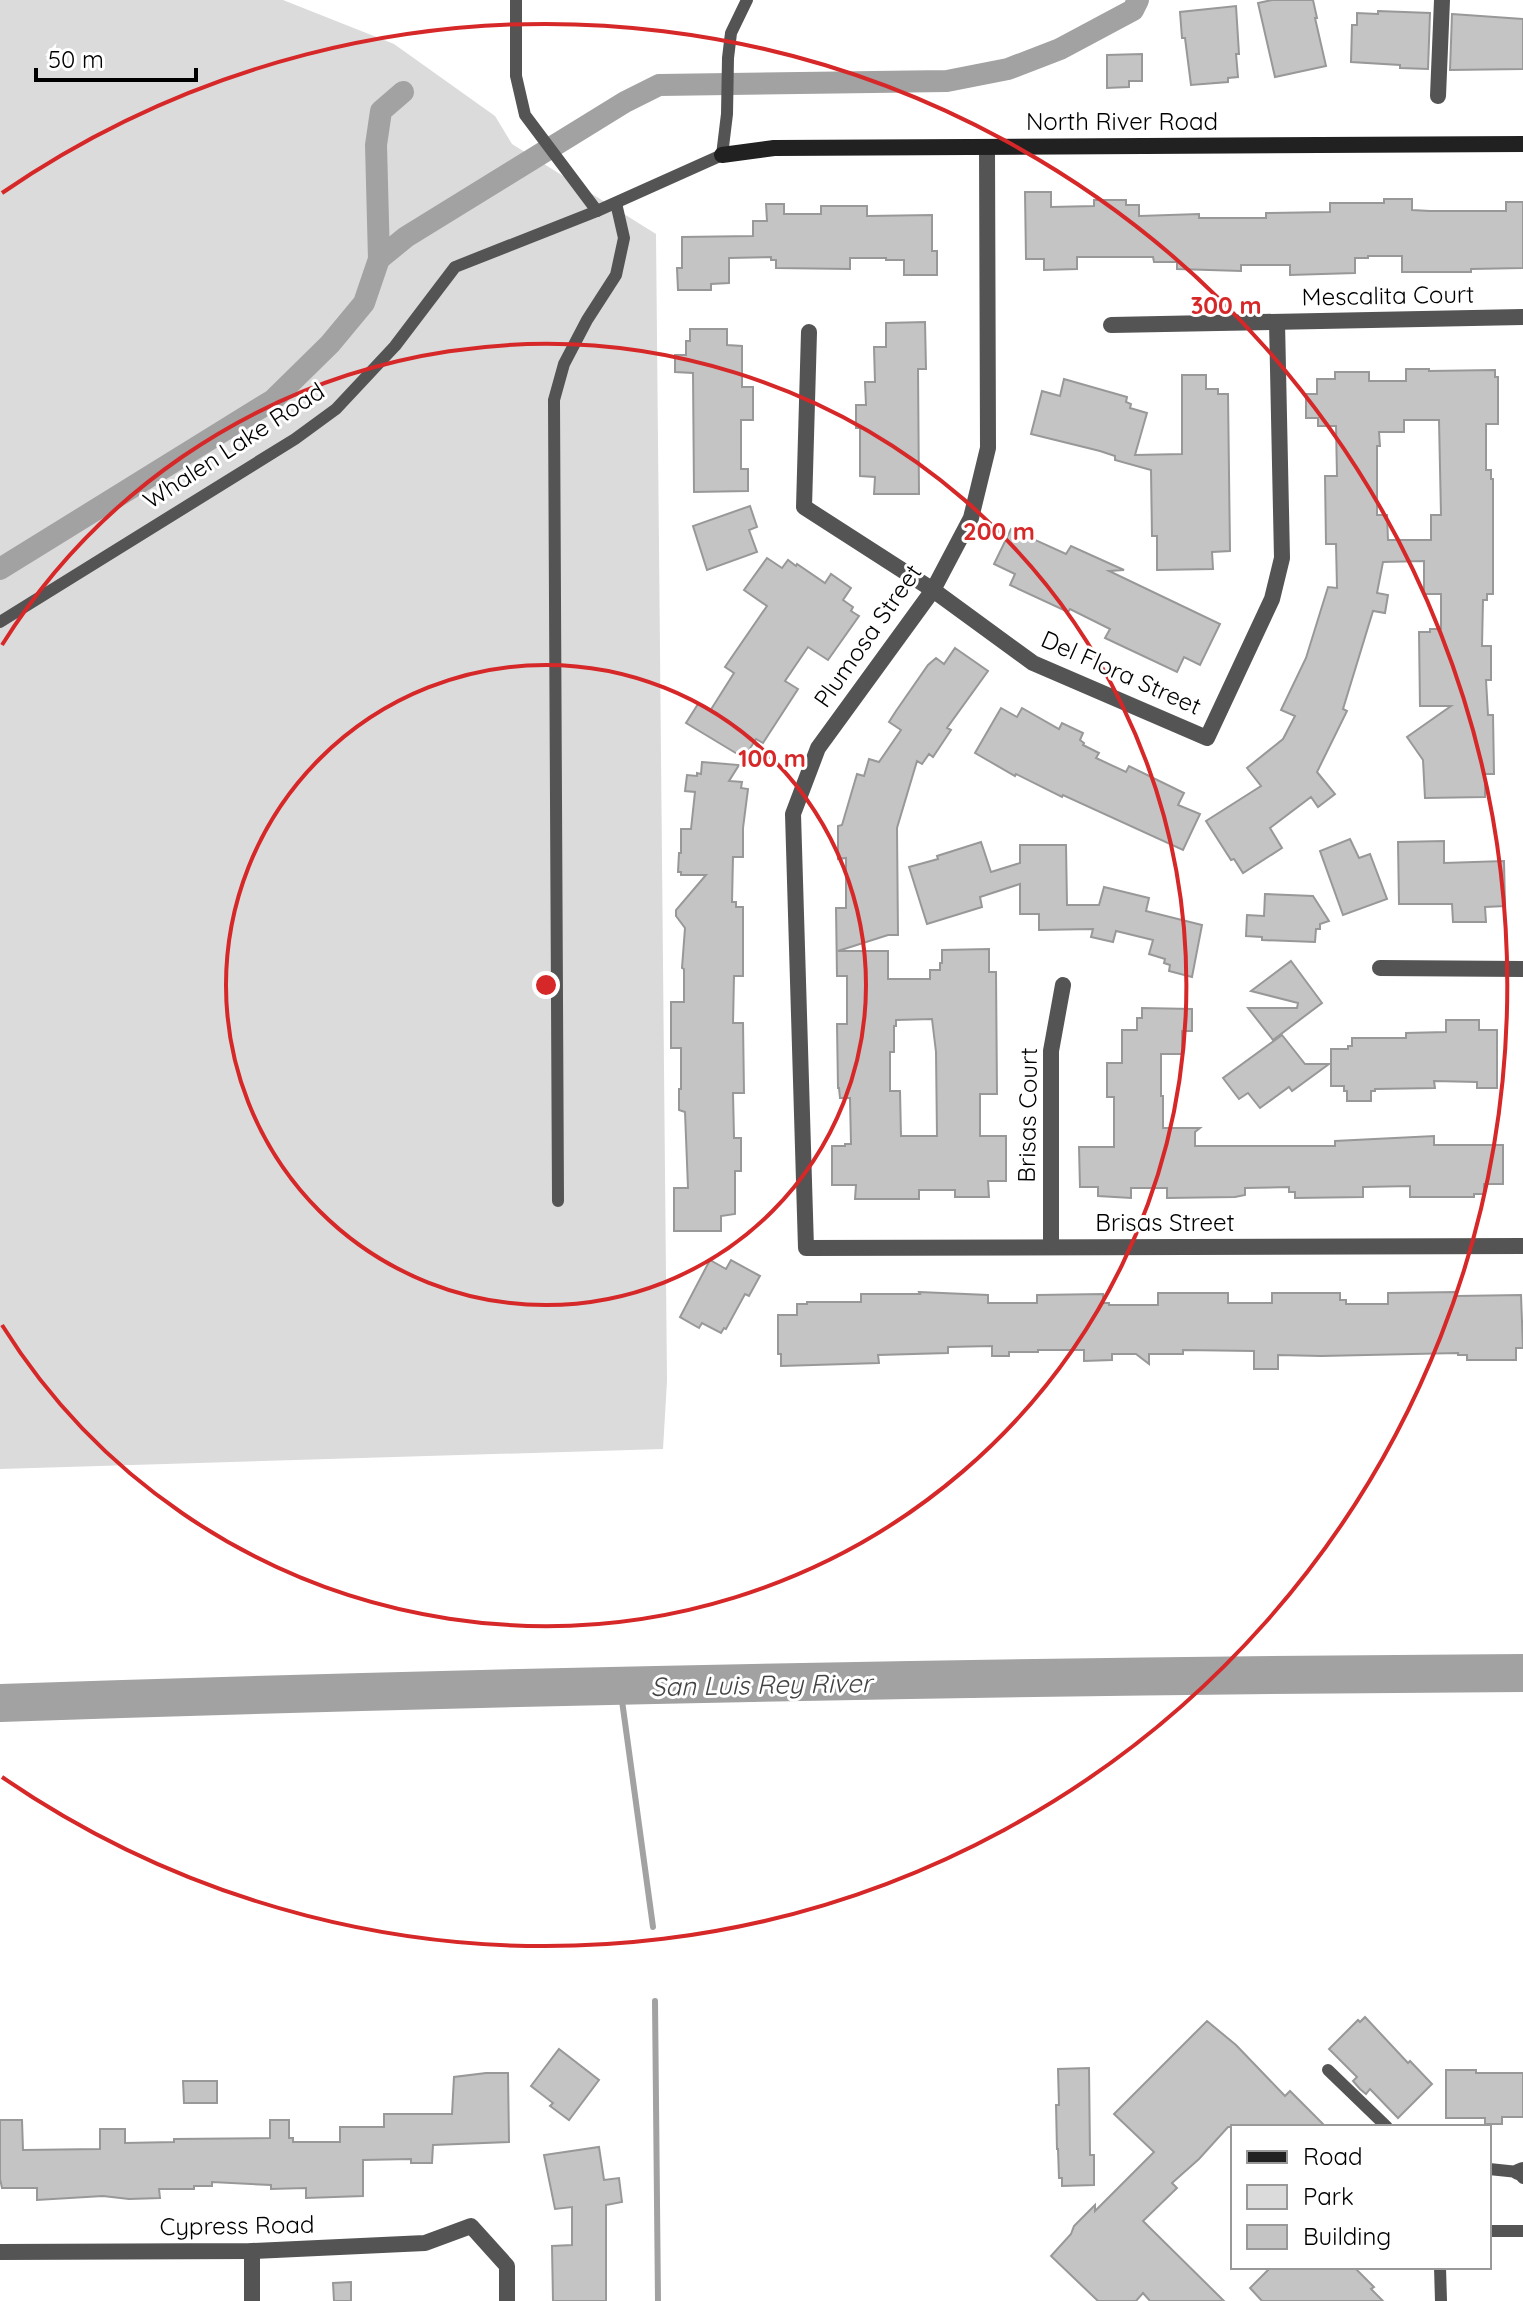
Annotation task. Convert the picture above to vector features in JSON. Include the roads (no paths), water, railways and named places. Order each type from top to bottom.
[{"type":"street","points":[[1438,96],[1442,0]]},
{"type":"street","name":"North River Road","points":[[722,155],[774,148],[1523,144]]},
{"type":"street","name":"Plumosa Street","points":[[806,1248],[793,814],[818,748],[933,590],[971,518],[988,448],[987,147]]},
{"type":"street","name":"Mescalita Court","points":[[1111,325],[1523,317]]},
{"type":"street","name":"Del Flora Street","points":[[809,332],[804,507],[933,590],[1033,663],[1207,738],[1272,599],[1282,558],[1277,322]]},
{"type":"street","points":[[1380,968],[1523,969]]},
{"type":"street","name":"Brisas Court","points":[[1051,1247],[1051,1051],[1063,985]]},
{"type":"street","name":"Brisas Street","points":[[806,1248],[1523,1246]]},
{"type":"street","name":"Cypress Road","points":[[0,2252],[252,2251],[425,2243],[471,2226],[507,2266],[507,2301]]},
{"type":"street","points":[[252,2251],[252,2301]]},
{"type":"lane","points":[[516,0],[516,76],[525,115],[597,211]]},
{"type":"lane","points":[[722,155],[731,33],[747,0]]},
{"type":"lane","name":"Whalen Lake Road","points":[[0,622],[295,439],[336,409],[395,346],[455,267],[597,211],[722,155]]},
{"type":"lane","points":[[558,1201],[554,400],[564,364],[616,275],[624,238],[616,203]]},
{"type":"lane","points":[[1328,2070],[1385,2125]]},
{"type":"lane","points":[[1491,2169],[1521,2173]]},
{"type":"lane","points":[[1491,2231],[1523,2231]]},
{"type":"lane","points":[[1440,2269],[1441,2301]]},
{"type":"waterway","points":[[379,259],[406,237],[625,102],[659,85],[947,81],[1008,69],[1060,49],[1133,10],[1138,0]]},
{"type":"waterway","points":[[0,569],[273,400],[330,344],[364,303],[379,259],[376,145],[381,111],[403,92]]},
{"type":"waterway","name":"San Luis Rey River","points":[[0,1703],[762,1683],[1523,1673]]},
{"type":"waterway","points":[[620,1686],[653,1927]]},
{"type":"waterway","points":[[655,2001],[658,2301]]}]
